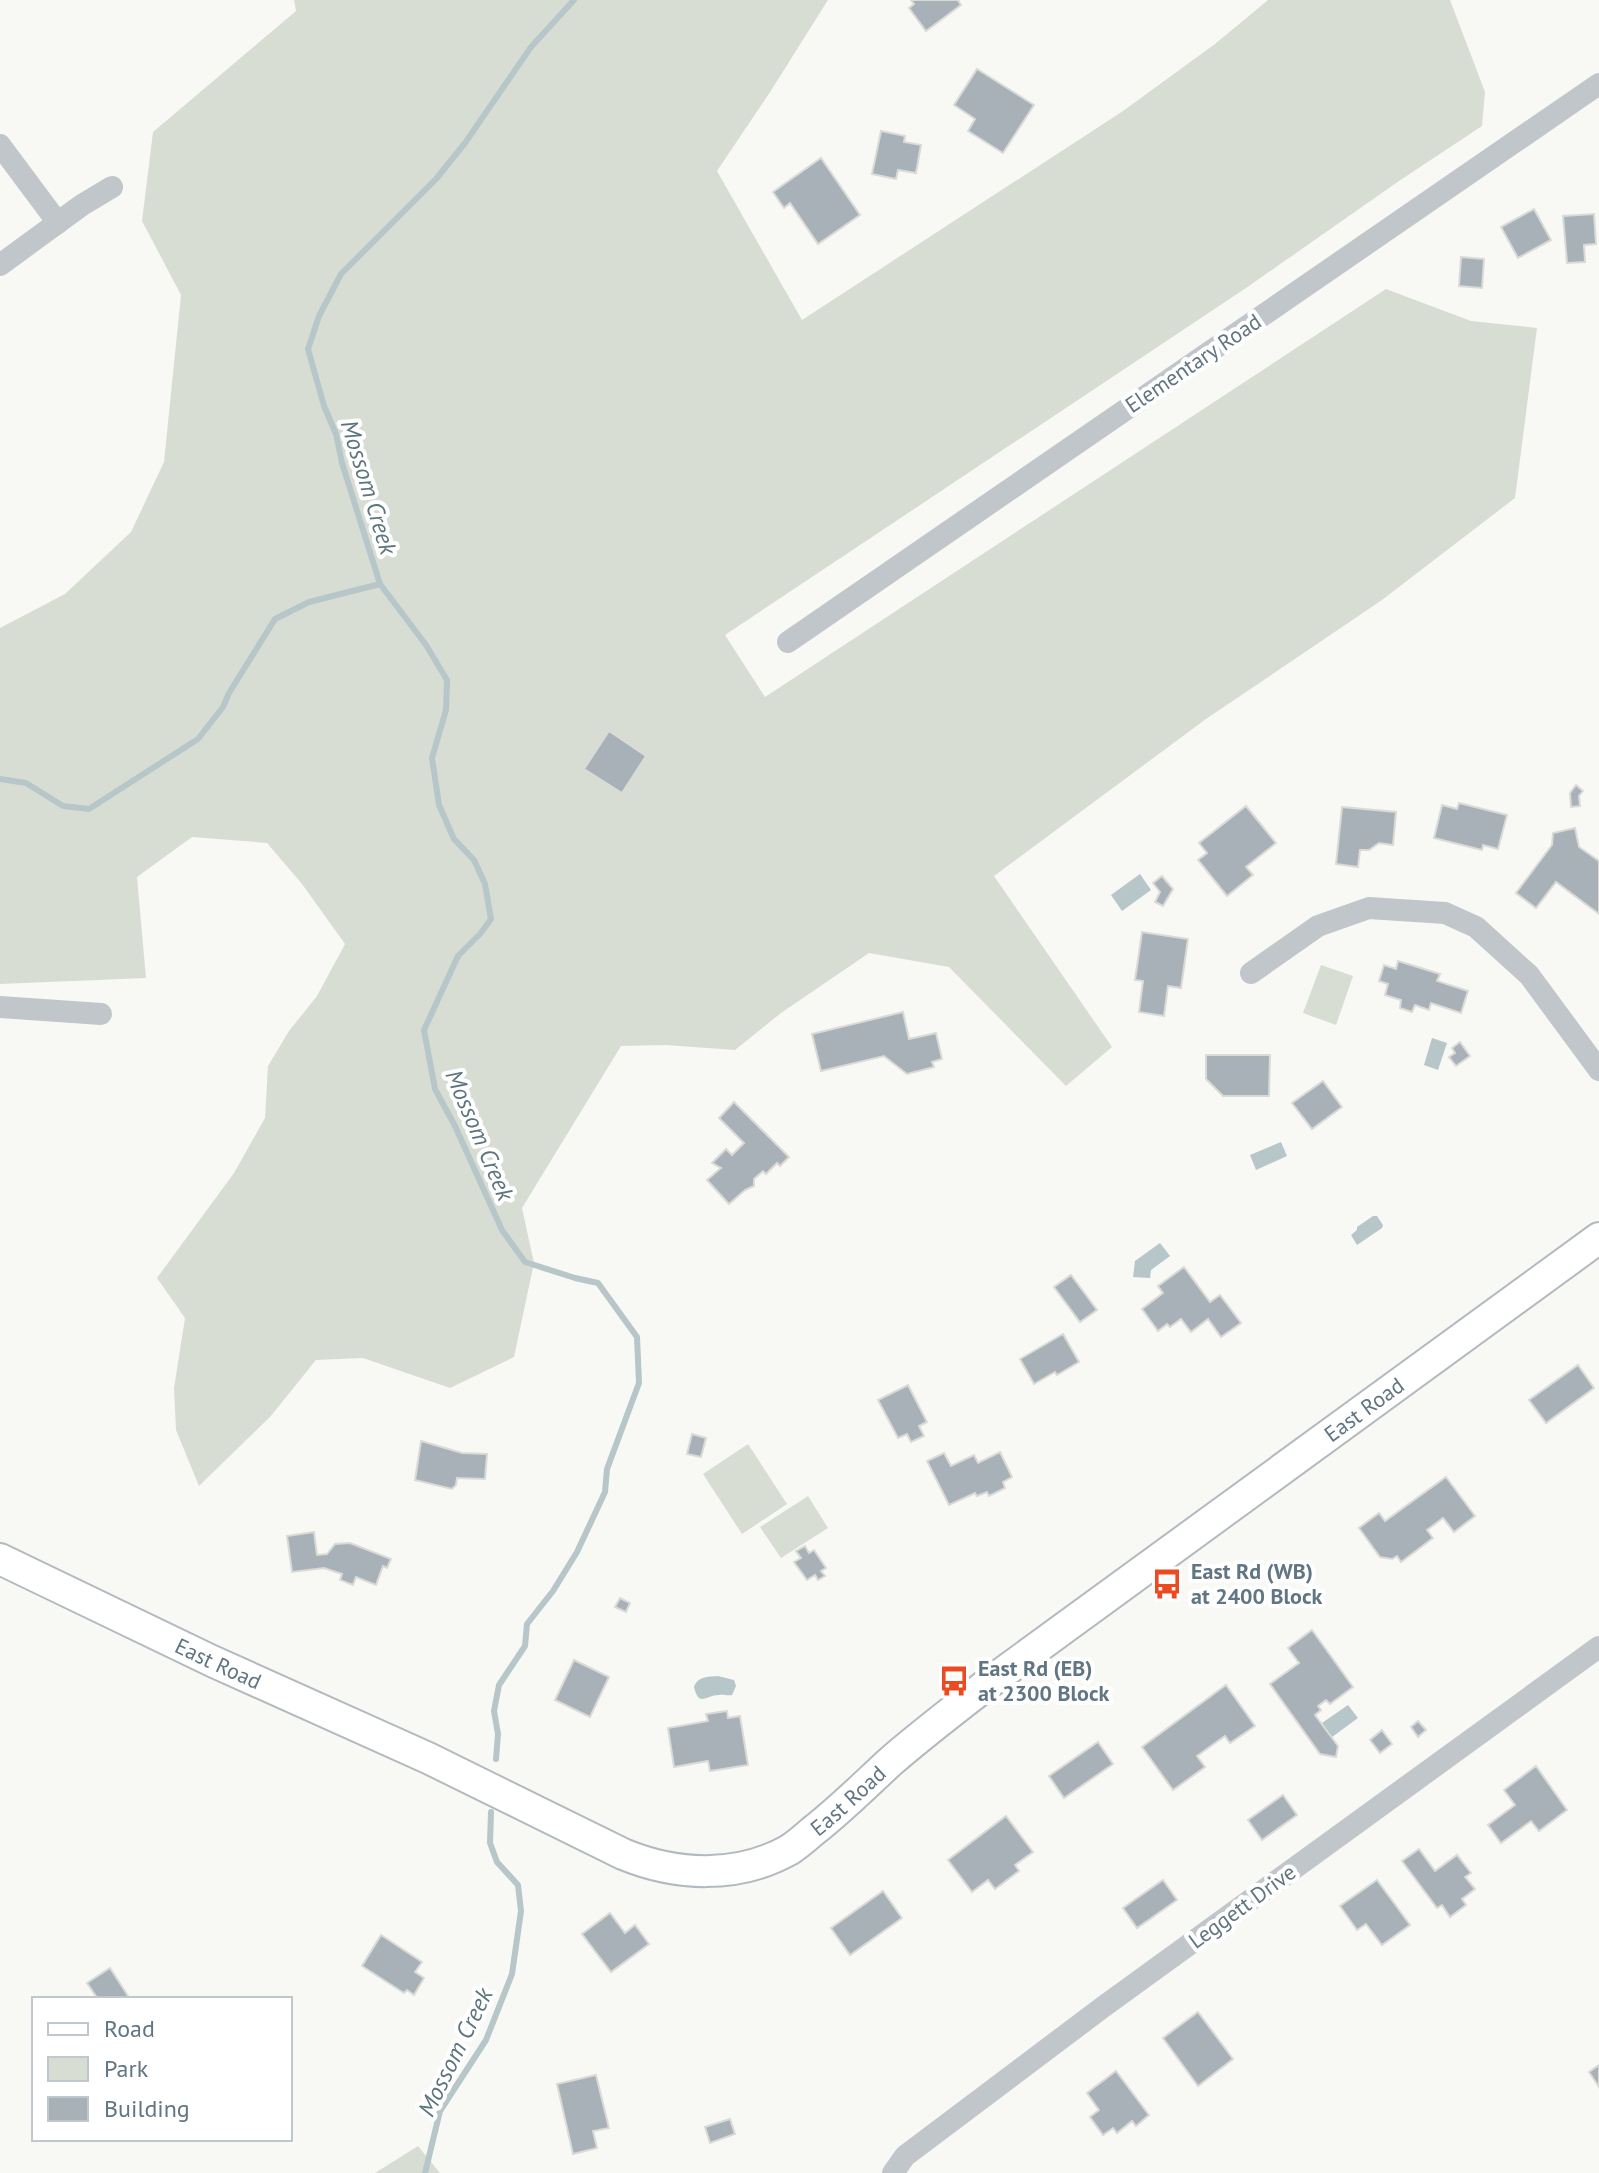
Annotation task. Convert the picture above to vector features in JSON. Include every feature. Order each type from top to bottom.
[{"type":"main road","name":"East Road","points":[[0,1559],[212,1661],[428,1758],[623,1854],[675,1870],[733,1869],[764,1861],[790,1849],[825,1822],[909,1745],[986,1685],[1599,1238]]},
{"type":"street","name":"Elementary Road","points":[[788,642],[1599,84]]},
{"type":"street","points":[[0,145],[58,223]]},
{"type":"street","points":[[0,265],[112,187]]},
{"type":"street","points":[[1251,973],[1318,926],[1369,908],[1445,913],[1476,927],[1529,975],[1599,1070]]},
{"type":"street","points":[[0,1007],[101,1014]]},
{"type":"street","name":"Leggett Drive","points":[[893,2173],[905,2156],[1103,2007],[1599,1647]]},
{"type":"green space","points":[[294,0],[828,0],[717,171],[802,320],[1123,111],[1215,44],[1268,0],[1450,0],[1485,92],[1482,126],[1246,288],[725,635],[765,697],[1386,289],[1471,321],[1537,328],[1515,498],[1382,600],[1206,719],[994,876],[1112,1047],[1066,1086],[949,967],[869,953],[781,1013],[735,1050],[666,1045],[621,1046],[522,1208],[534,1263],[514,1357],[450,1388],[363,1358],[316,1360],[270,1417],[199,1486],[176,1430],[174,1388],[185,1318],[157,1278],[234,1173],[265,1118],[268,1066],[289,1031],[317,996],[345,944],[302,884],[267,843],[192,837],[137,877],[146,978],[0,984],[0,628],[65,594],[131,532],[164,462],[181,295],[142,221],[153,132],[296,11]]},
{"type":"green space","points":[[1321,965],[1353,976],[1336,1025],[1303,1013]]},
{"type":"green space","points":[[748,1444],[787,1504],[742,1534],[703,1474]]},
{"type":"green space","points":[[808,1496],[828,1528],[781,1558],[760,1527]]},
{"type":"green space","points":[[418,2146],[440,2173],[375,2173]]},
{"type":"shaded area","points":[[1140,874],[1151,890],[1122,911],[1111,895]]},
{"type":"shaded area","points":[[1432,1038],[1447,1043],[1438,1070],[1424,1065]]},
{"type":"shaded area","points":[[1281,1142],[1287,1156],[1256,1170],[1250,1155]]},
{"type":"shaded area","points":[[1377,1216],[1382,1228],[1357,1245],[1351,1235]]},
{"type":"shaded area","points":[[1160,1243],[1170,1256],[1151,1270],[1150,1278],[1133,1277],[1135,1261]]},
{"type":"shaded area","points":[[718,1676],[734,1680],[736,1686],[732,1695],[698,1697],[694,1687],[698,1681]]},
{"type":"shaded area","points":[[1348,1705],[1358,1718],[1332,1737],[1322,1723]]},
{"type":"building","points":[[911,0],[958,0],[961,5],[926,31],[909,8],[914,4]]},
{"type":"building","points":[[977,69],[1034,105],[1003,153],[968,131],[975,119],[954,105]]},
{"type":"building","points":[[881,131],[905,136],[904,142],[921,145],[916,173],[898,170],[896,179],[872,174]]},
{"type":"building","points":[[821,158],[860,215],[818,244],[790,203],[784,208],[773,192]]},
{"type":"building","points":[[1534,209],[1551,240],[1518,258],[1501,227]]},
{"type":"building","points":[[1594,214],[1596,244],[1584,245],[1585,262],[1567,263],[1563,216]]},
{"type":"building","points":[[1461,257],[1484,259],[1482,288],[1459,286]]},
{"type":"building","points":[[609,731],[646,756],[622,793],[584,769]]},
{"type":"building","points":[[1576,785],[1583,791],[1579,796],[1580,806],[1571,807],[1570,793]]},
{"type":"building","points":[[1459,803],[1507,815],[1498,849],[1483,845],[1482,850],[1434,838],[1442,805],[1457,809]]},
{"type":"building","points":[[1246,806],[1276,843],[1246,867],[1253,875],[1227,896],[1198,860],[1207,853],[1199,843]]},
{"type":"building","points":[[1342,807],[1396,812],[1393,845],[1379,843],[1369,850],[1360,850],[1358,867],[1336,864]]},
{"type":"building","points":[[1575,828],[1579,847],[1599,861],[1599,914],[1556,882],[1536,908],[1516,893],[1552,845],[1553,833]]},
{"type":"building","points":[[1162,876],[1173,889],[1163,906],[1155,902],[1160,892],[1153,883]]},
{"type":"building","points":[[1142,932],[1188,939],[1181,988],[1168,986],[1164,1016],[1139,1012],[1143,981],[1135,980]]},
{"type":"building","points":[[1398,961],[1440,974],[1437,981],[1468,991],[1461,1013],[1431,1003],[1429,1010],[1415,1005],[1412,1012],[1400,1008],[1401,1000],[1385,995],[1388,984],[1379,981],[1384,965],[1396,969]]},
{"type":"building","points":[[903,1012],[909,1039],[936,1033],[942,1059],[932,1062],[934,1067],[907,1074],[884,1056],[821,1071],[812,1034]]},
{"type":"building","points":[[1460,1042],[1470,1056],[1456,1066],[1449,1057],[1455,1053],[1452,1048]]},
{"type":"building","points":[[1206,1055],[1270,1055],[1269,1096],[1223,1096],[1206,1079]]},
{"type":"building","points":[[1323,1081],[1342,1107],[1312,1129],[1292,1103]]},
{"type":"building","points":[[734,1102],[789,1157],[766,1174],[763,1171],[754,1179],[754,1186],[729,1204],[707,1180],[721,1168],[712,1163],[726,1149],[732,1155],[744,1143],[719,1118]]},
{"type":"building","points":[[1184,1267],[1210,1302],[1220,1295],[1241,1323],[1221,1337],[1208,1319],[1191,1332],[1181,1319],[1158,1331],[1142,1309],[1163,1293],[1158,1286]]},
{"type":"building","points":[[1071,1275],[1097,1310],[1080,1322],[1054,1287]]},
{"type":"building","points":[[1063,1334],[1079,1362],[1034,1384],[1020,1359]]},
{"type":"building","points":[[1578,1365],[1594,1388],[1546,1423],[1529,1400]]},
{"type":"building","points":[[908,1385],[927,1422],[919,1426],[924,1436],[911,1442],[907,1434],[898,1438],[878,1400]]},
{"type":"building","points":[[692,1434],[706,1438],[701,1457],[687,1454]]},
{"type":"building","points":[[421,1441],[462,1453],[487,1454],[485,1479],[457,1478],[452,1489],[415,1480]]},
{"type":"building","points":[[1000,1452],[1012,1477],[1003,1482],[1005,1488],[989,1496],[987,1492],[977,1496],[975,1493],[949,1505],[927,1461],[944,1453],[951,1466],[974,1455],[978,1463]]},
{"type":"building","points":[[1446,1477],[1475,1516],[1454,1532],[1443,1518],[1427,1530],[1433,1538],[1401,1562],[1397,1556],[1392,1559],[1380,1557],[1359,1528],[1379,1513],[1385,1521]]},
{"type":"building","points":[[314,1532],[317,1555],[327,1554],[335,1544],[350,1543],[391,1559],[387,1568],[383,1566],[376,1585],[356,1577],[353,1585],[340,1580],[342,1574],[324,1568],[292,1572],[287,1536]]},
{"type":"building","points":[[805,1546],[809,1553],[814,1550],[826,1568],[821,1571],[825,1576],[818,1580],[815,1575],[807,1580],[794,1562],[801,1558],[796,1551]]},
{"type":"building","points":[[620,1598],[630,1603],[626,1612],[615,1607]]},
{"type":"building","points":[[1312,1630],[1353,1687],[1330,1704],[1326,1700],[1318,1706],[1321,1710],[1315,1715],[1338,1746],[1336,1757],[1320,1754],[1270,1684],[1299,1663],[1288,1648]]},
{"type":"building","points":[[574,1660],[609,1677],[590,1717],[555,1700]]},
{"type":"building","points":[[1226,1685],[1255,1726],[1230,1743],[1225,1736],[1197,1756],[1205,1767],[1173,1790],[1142,1747]]},
{"type":"building","points":[[727,1711],[728,1718],[740,1716],[748,1765],[710,1771],[708,1761],[674,1767],[668,1728],[708,1721],[706,1714]]},
{"type":"building","points":[[1418,1721],[1426,1730],[1418,1737],[1411,1727]]},
{"type":"building","points":[[1382,1730],[1392,1744],[1380,1753],[1370,1740]]},
{"type":"building","points":[[1098,1742],[1113,1764],[1064,1798],[1049,1776]]},
{"type":"building","points":[[1536,1766],[1567,1810],[1539,1831],[1531,1821],[1501,1843],[1488,1825],[1515,1805],[1504,1790]]},
{"type":"building","points":[[1283,1795],[1297,1815],[1262,1840],[1248,1820]]},
{"type":"building","points":[[1006,1816],[1033,1852],[1015,1865],[1019,1871],[995,1889],[988,1880],[972,1892],[948,1860]]},
{"type":"building","points":[[1419,1849],[1435,1871],[1457,1855],[1471,1873],[1465,1877],[1475,1889],[1462,1899],[1466,1905],[1450,1917],[1442,1905],[1437,1908],[1402,1861]]},
{"type":"building","points":[[1163,1880],[1177,1900],[1137,1928],[1123,1908]]},
{"type":"building","points":[[1377,1880],[1410,1925],[1382,1945],[1366,1924],[1357,1930],[1340,1906]]},
{"type":"building","points":[[883,1891],[902,1918],[850,1955],[831,1928]]},
{"type":"building","points":[[610,1913],[625,1933],[635,1925],[649,1944],[611,1972],[582,1934]]},
{"type":"building","points":[[381,1935],[422,1962],[415,1972],[424,1978],[414,1995],[407,1990],[404,1993],[362,1966]]},
{"type":"building","points":[[110,1968],[129,1997],[97,1997],[87,1983]]},
{"type":"building","points":[[1198,2012],[1233,2059],[1198,2086],[1163,2038]]},
{"type":"building","points":[[1599,2065],[1599,2087],[1589,2072]]},
{"type":"building","points":[[1116,2071],[1149,2115],[1136,2126],[1132,2121],[1117,2133],[1113,2128],[1103,2135],[1090,2117],[1099,2110],[1087,2093]]},
{"type":"building","points":[[596,2075],[609,2128],[593,2131],[597,2148],[573,2154],[557,2084]]},
{"type":"building","points":[[730,2119],[735,2134],[710,2143],[705,2127]]},
{"type":"waterway","name":"Mossom Creek","points":[[496,1759],[498,1734],[494,1711],[499,1685],[525,1646],[527,1624],[553,1591],[577,1552],[605,1492],[607,1469],[639,1383],[637,1337],[598,1283],[525,1262],[502,1230],[435,1089],[424,1030],[458,956],[491,919],[485,884],[474,860],[454,839],[439,805],[432,758],[446,710],[447,680],[426,645],[380,584],[308,349],[319,316],[341,274],[436,179],[465,143],[531,47],[574,0]]},
{"type":"waterway","points":[[0,779],[26,783],[63,806],[89,809],[198,739],[223,707],[275,619],[309,602],[380,584]]},
{"type":"waterway","name":"Mossom Creek","points":[[425,2173],[440,2111],[486,2040],[512,1974],[521,1911],[518,1885],[497,1862],[490,1843],[491,1812]]},
{"type":"place","name":"East Rd (WB) at 2400 Block","points":[[1167,1584]]},
{"type":"place","name":"East Rd (EB) at 2300 Block","points":[[954,1681]]}]
